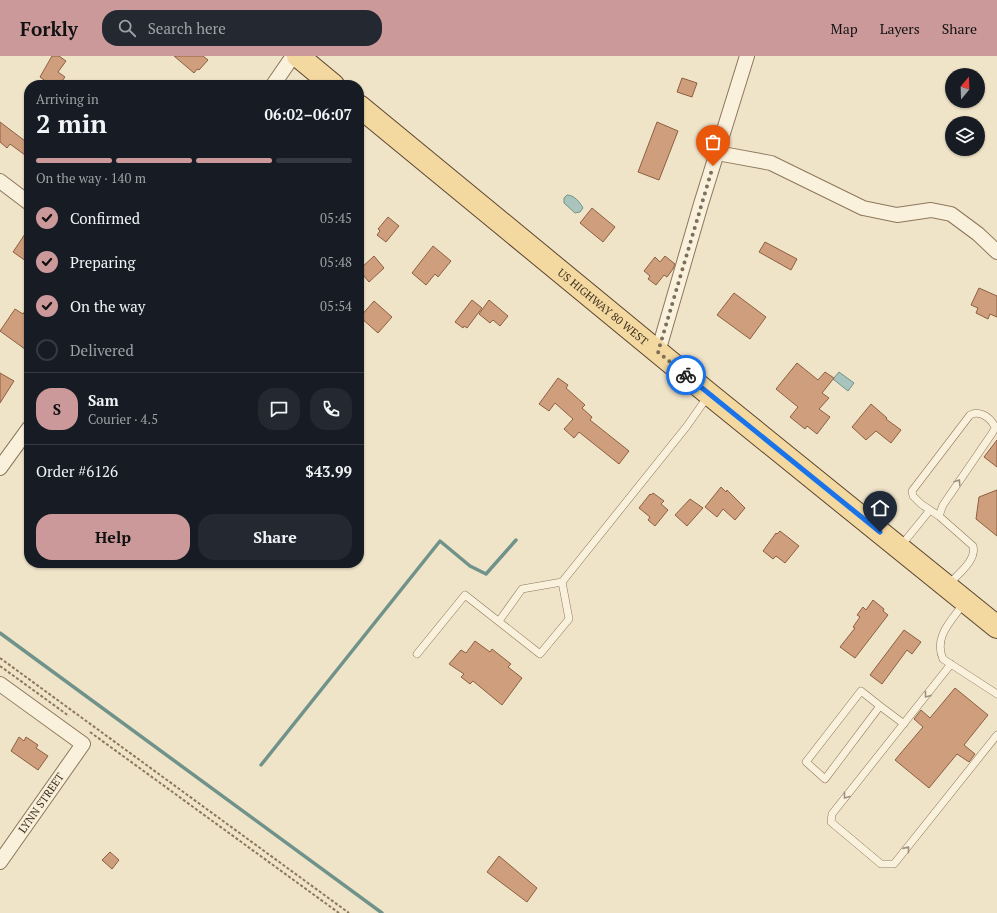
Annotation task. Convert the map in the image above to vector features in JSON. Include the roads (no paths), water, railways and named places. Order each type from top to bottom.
[{"type":"main road","points":[[298,56],[327,80]]},
{"type":"main road","name":"US HIGHWAY 80 WEST","points":[[364,110],[709,394],[997,627]]},
{"type":"street","points":[[276,80],[293,56]]},
{"type":"street","points":[[658,352],[747,56]]},
{"type":"street","points":[[717,153],[771,163],[863,208],[897,215],[931,210],[951,214],[978,234],[997,252]]},
{"type":"street","points":[[0,181],[24,199]]},
{"type":"street","points":[[0,468],[24,435]]},
{"type":"street","name":"LYNN STREET","points":[[0,684],[83,744],[0,862]]},
{"type":"lane","points":[[499,621],[522,589],[562,582],[687,426],[709,394]]},
{"type":"lane","points":[[939,516],[943,505],[996,427],[982,413],[970,415],[912,491],[913,496],[939,516],[973,546],[975,551],[973,557],[948,586]]},
{"type":"lane","points":[[900,547],[930,510]]},
{"type":"lane","points":[[417,654],[465,595],[540,654],[569,619],[562,582]]},
{"type":"lane","points":[[965,601],[941,635],[939,650],[943,659],[997,694]]},
{"type":"lane","points":[[951,664],[831,817],[831,822],[884,866],[894,864],[997,735]]},
{"type":"lane","points":[[880,706],[824,779],[806,762],[861,690],[904,724]]},
{"type":"water","points":[[567,195],[570,195],[580,203],[583,208],[580,212],[575,213],[564,203],[564,198]]},
{"type":"water","points":[[839,372],[854,383],[848,391],[833,379]]},
{"type":"waterway","points":[[261,765],[440,541],[470,566],[486,574],[516,540]]},
{"type":"waterway","points":[[0,633],[382,913]]}]
